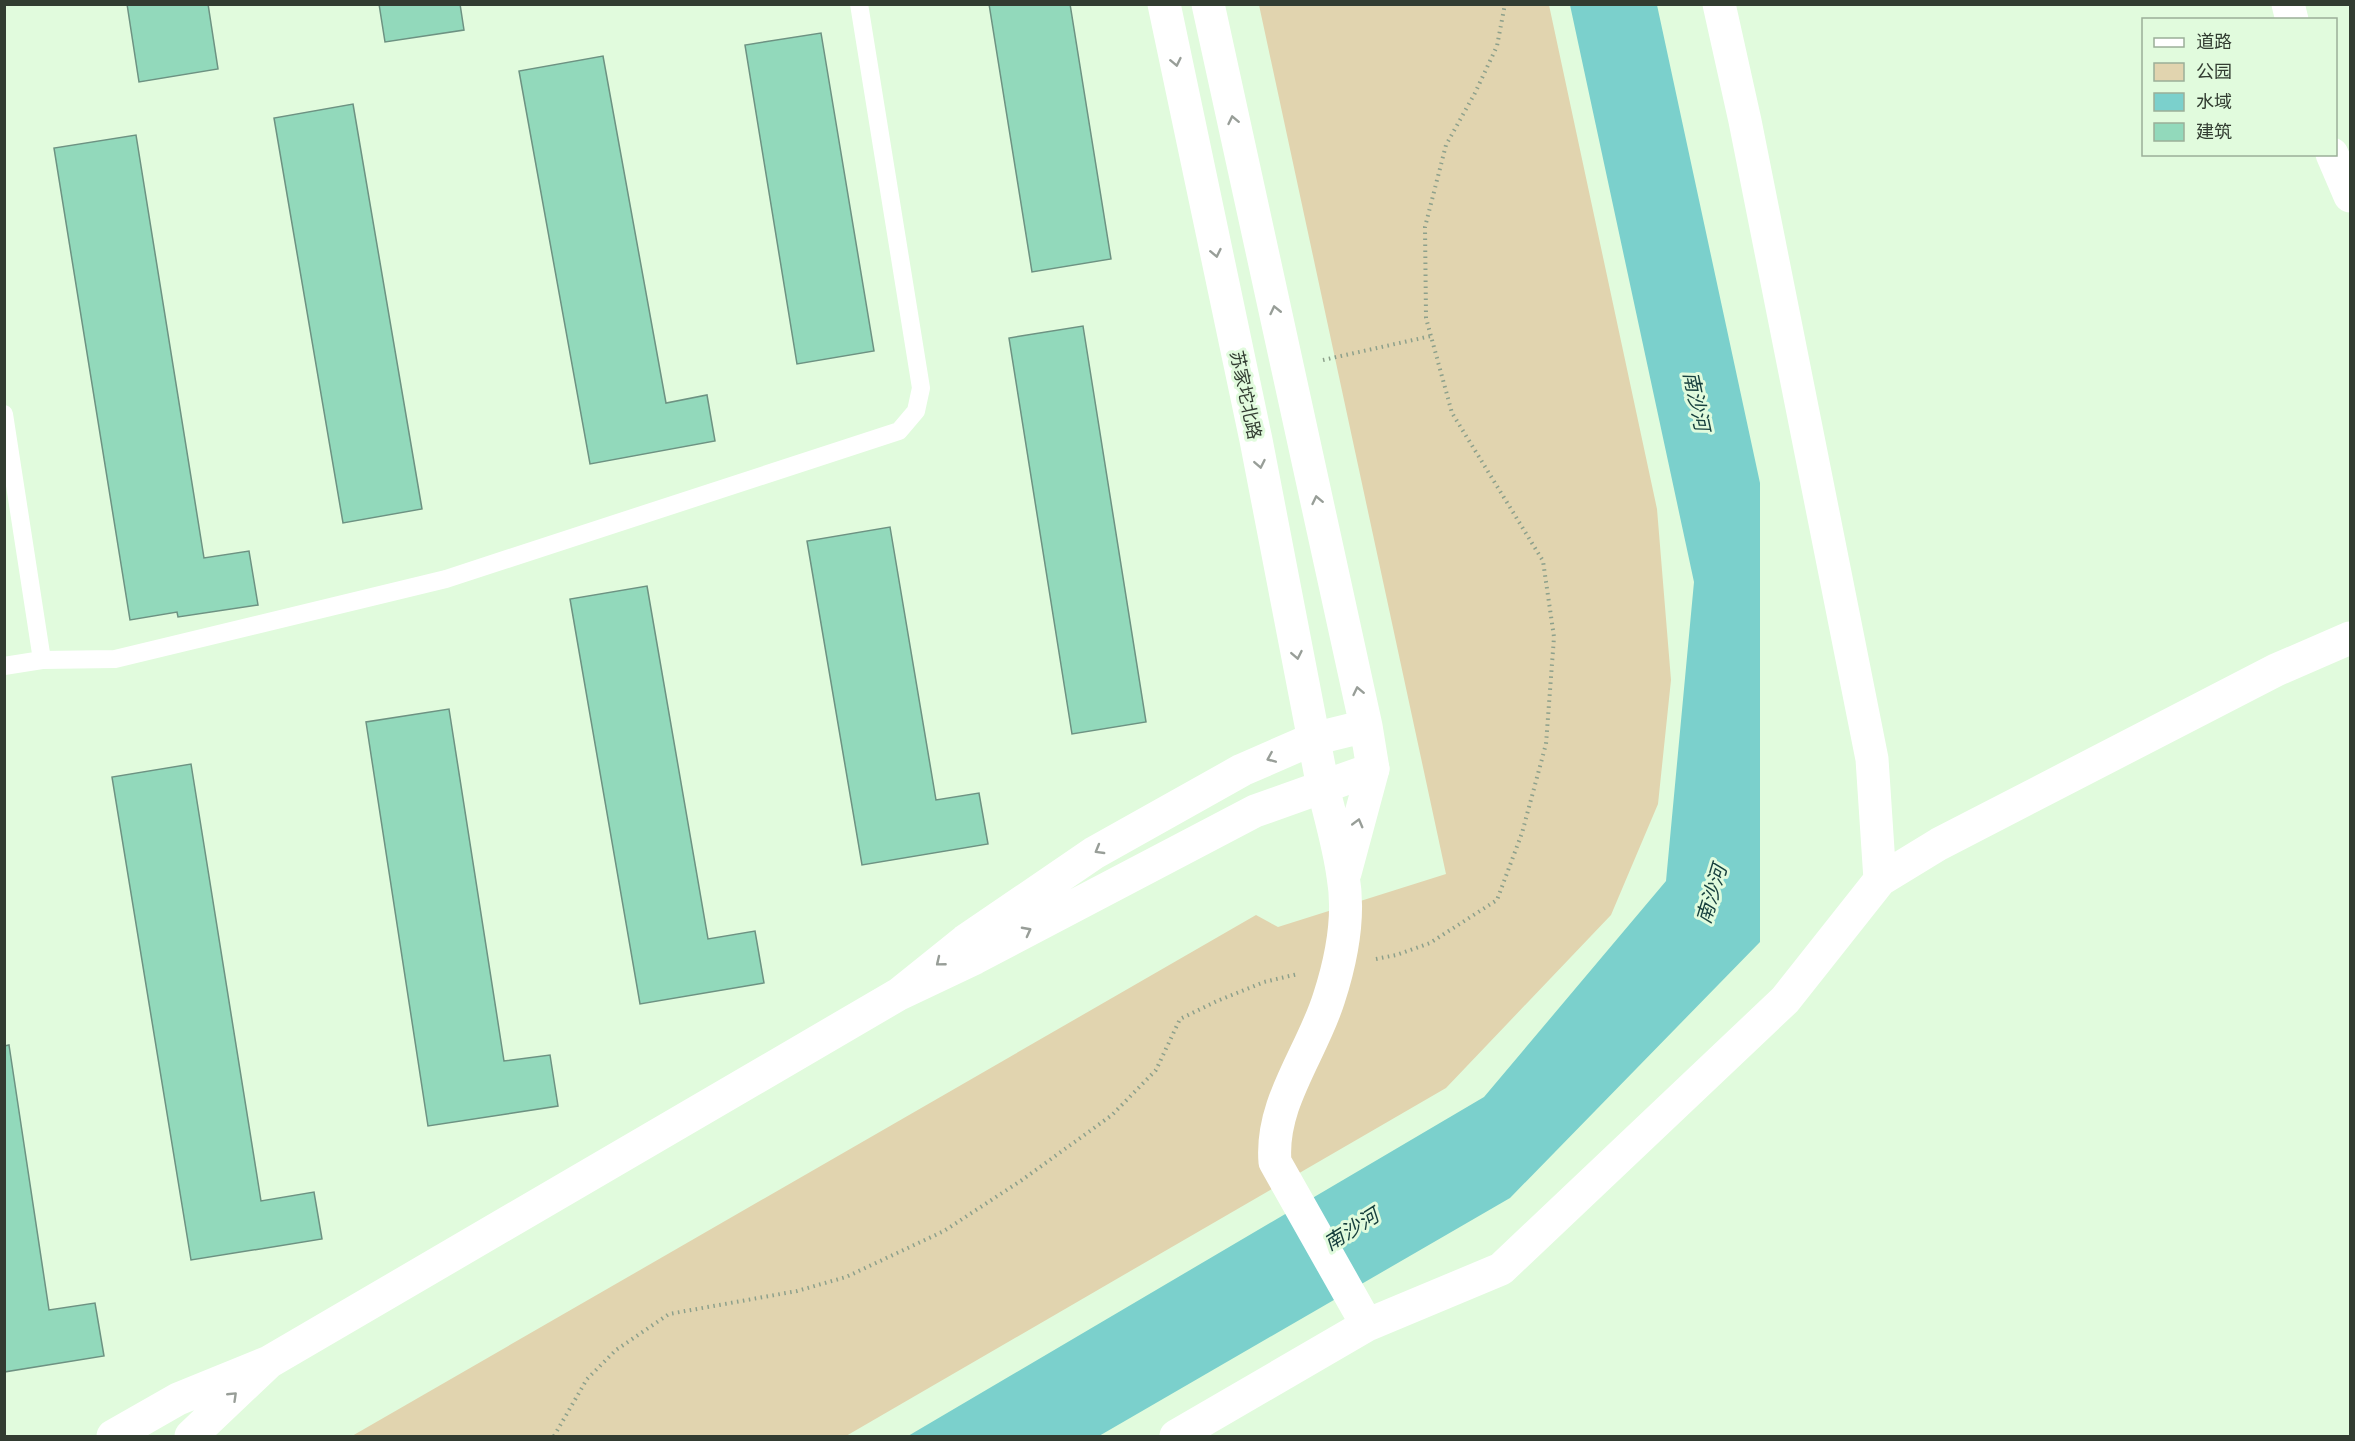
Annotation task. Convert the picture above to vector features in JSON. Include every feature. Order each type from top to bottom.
[{"type":"street","name":"苏家坨北路","points":[[1164,4],[1256,440],[1313,739],[1344,878]]},
{"type":"street","points":[[1209,4],[1366,726],[1373,769],[1344,878],[1342,947],[1330,998],[1314,1040],[1278,1119],[1275,1162],[1367,1325]]},
{"type":"street","points":[[1719,4],[1747,132],[1872,759],[1880,880]]},
{"type":"street","points":[[2333,156],[2350,196]]},
{"type":"street","points":[[1176,1437],[1367,1325],[1501,1269],[1785,1000],[1880,880],[1949,838],[2276,670],[2350,638]]},
{"type":"street","points":[[899,994],[965,941],[1094,853],[1242,770],[1313,739],[1366,726]]},
{"type":"street","points":[[113,1437],[178,1399],[269,1362],[899,994],[975,958],[1255,811],[1373,769]]},
{"type":"street","points":[[191,1437],[269,1362]]},
{"type":"lane","points":[[4,666],[42,660],[115,659],[446,579],[899,431],[916,411],[921,388],[859,4]]},
{"type":"lane","points":[[4,414],[42,660]]},
{"type":"path","points":[[1288,368],[1431,336]]},
{"type":"green space","points":[[1259,5],[1549,5],[1657,509],[1671,680],[1658,804],[1611,915],[1446,1088],[846,1436],[352,1436],[1256,915],[1278,927],[1446,874]]},
{"type":"water","name":"南沙河","points":[[1570,5],[1657,5],[1760,483],[1760,942],[1510,1198],[1099,1436],[908,1436],[1484,1097],[1666,881],[1694,582]]},
{"type":"building","points":[[127,4],[208,4],[218,69],[139,82]]},
{"type":"building","points":[[379,4],[460,4],[464,30],[385,42]]},
{"type":"building","points":[[989,4],[1070,4],[1111,259],[1032,272]]},
{"type":"building","points":[[821,33],[874,351],[797,364],[745,45]]},
{"type":"building","points":[[603,56],[666,403],[707,395],[715,441],[590,464],[519,71]]},
{"type":"building","points":[[353,104],[422,509],[343,523],[274,118]]},
{"type":"building","points":[[136,135],[204,558],[249,551],[258,605],[178,617],[177,612],[130,620],[54,148]]},
{"type":"building","points":[[1083,326],[1146,722],[1072,734],[1009,338]]},
{"type":"building","points":[[890,527],[936,800],[979,793],[988,844],[862,865],[807,541]]},
{"type":"building","points":[[647,586],[708,939],[755,931],[764,983],[640,1004],[570,599]]},
{"type":"building","points":[[449,709],[504,1061],[550,1055],[558,1106],[428,1126],[366,722]]},
{"type":"building","points":[[191,764],[261,1201],[314,1192],[322,1239],[191,1260],[112,777]]},
{"type":"building","points":[[9,1045],[49,1310],[95,1303],[104,1356],[4,1372],[4,1046]]}]
